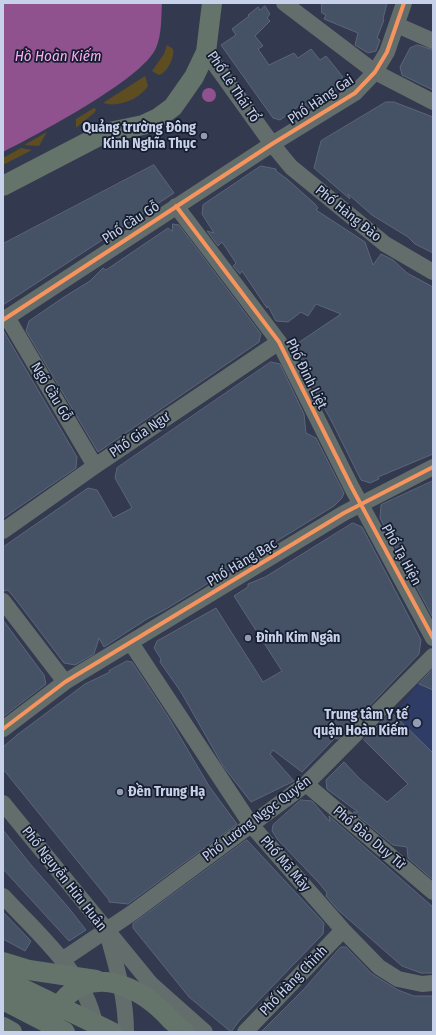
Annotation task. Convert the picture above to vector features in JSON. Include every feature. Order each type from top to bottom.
[{"type":"main road","name":"Phố Lê Thái Tổ","points":[[206,52],[212,3]]},
{"type":"main road","points":[[3,186],[105,133],[143,125],[158,118],[173,107],[184,94],[206,52]]},
{"type":"main road","points":[[3,962],[29,970],[115,983],[134,991],[155,1005],[177,1028]]},
{"type":"main road","points":[[3,979],[101,1029]]},
{"type":"main road","points":[[54,1032],[57,1013],[63,1000],[82,985],[106,982]]},
{"type":"main road","points":[[3,1000],[65,1032]]},
{"type":"main road","points":[[3,1027],[12,1032]]},
{"type":"street","points":[[284,3],[375,72],[433,102]]},
{"type":"street","name":"Phố Hàng Gai","points":[[272,144],[355,93],[375,72],[387,52],[404,3]]},
{"type":"street","points":[[397,25],[433,41]]},
{"type":"street","name":"Phố Lê Thái Tổ","points":[[206,52],[272,144]]},
{"type":"street","name":"Phố Cầu Gỗ","points":[[5,319],[272,144]]},
{"type":"street","name":"Phố Hàng Đào","points":[[272,144],[291,167],[385,244],[433,272]]},
{"type":"street","name":"Phố Đinh Liệt","points":[[176,206],[279,342],[360,504]]},
{"type":"street","name":"Ngõ Cầu Gỗ","points":[[5,319],[95,466]]},
{"type":"street","name":"Phố Gia Ngư","points":[[3,531],[95,466],[279,342]]},
{"type":"street","name":"Phố Hàng Bạc","points":[[3,729],[65,682],[360,504],[433,467]]},
{"type":"street","name":"Phố Tạ Hiện","points":[[360,504],[433,638]]},
{"type":"street","points":[[3,601],[65,682]]},
{"type":"street","name":"Phố Mã Mây","points":[[131,642],[252,826],[343,930],[379,967],[398,979],[422,984],[433,984]]},
{"type":"street","name":"Phố Lương Ngọc Quyến","points":[[62,960],[106,931],[252,826],[306,784],[433,656]]},
{"type":"street","name":"Phố Đào Duy Từ","points":[[306,784],[433,892]]},
{"type":"street","name":"Phố Nguyễn Hữu Huân","points":[[3,803],[106,931],[121,984],[126,1012],[126,1032]]},
{"type":"street","points":[[3,896],[62,960],[81,985],[101,1029]]},
{"type":"street","name":"Phố Hàng Chĩnh","points":[[245,1032],[343,930]]},
{"type":"street","points":[[106,931],[151,984],[205,1032]]},
{"type":"shaded area","points":[[167,45],[173,49],[172,60],[165,71],[159,75],[152,71],[164,54]]},
{"type":"shaded area","points":[[145,76],[148,86],[140,95],[122,103],[103,103]]},
{"type":"shaded area","points":[[94,108],[96,109],[95,112],[76,128],[76,119]]},
{"type":"shaded area","points":[[47,132],[39,146],[25,145],[26,144]]},
{"type":"shaded area","points":[[21,148],[32,150],[3,165],[3,158]]},
{"type":"shaded area","name":"Trung tâm Y tế quận Hoàn Kiếm","points":[[418,684],[433,690],[433,753],[394,715]]},
{"type":"water","name":"Hồ Hoàn Kiếm","points":[[3,3],[162,3],[161,26],[156,48],[147,61],[131,75],[87,105],[3,152]]},
{"type":"water","points":[[209,88],[214,90],[216,95],[214,100],[209,102],[204,100],[202,95],[204,90]]},
{"type":"building","points":[[322,3],[387,3],[384,20],[377,38],[380,40],[376,51],[368,53],[355,45],[358,33],[324,19],[326,15],[322,13]]},
{"type":"building","points":[[265,6],[270,14],[267,18],[270,21],[255,36],[263,46],[258,49],[269,65],[294,53],[298,58],[311,49],[320,60],[326,56],[343,77],[336,83],[340,87],[336,90],[307,109],[303,103],[280,120],[273,118],[221,45],[236,35],[232,29],[258,7],[260,10]]},
{"type":"building","points":[[418,45],[433,50],[433,90],[402,75],[400,67],[410,48]]},
{"type":"building","points":[[386,102],[394,102],[433,117],[433,253],[415,244],[408,237],[372,215],[348,194],[350,199],[314,168],[321,141]]},
{"type":"building","points":[[154,165],[174,193],[3,305],[3,244]]},
{"type":"building","points":[[261,166],[276,169],[276,171],[315,204],[318,208],[316,210],[365,242],[373,265],[381,254],[393,260],[407,273],[433,287],[433,454],[378,477],[379,479],[370,483],[361,480],[302,367],[304,365],[295,345],[341,314],[316,304],[308,316],[301,312],[288,322],[276,321],[268,306],[267,308],[242,271],[240,274],[233,266],[236,263],[222,242],[218,246],[207,231],[214,233],[202,214],[203,205]]},
{"type":"building","points":[[173,224],[179,225],[261,334],[259,342],[98,452],[26,331],[29,321],[90,281],[103,268],[106,270],[168,228],[172,231]]},
{"type":"building","points":[[3,330],[77,457],[76,468],[3,518]]},
{"type":"building","points":[[271,362],[280,364],[304,414],[306,433],[316,438],[344,493],[342,498],[334,506],[166,609],[147,619],[104,647],[99,638],[94,654],[75,665],[64,663],[8,590],[3,591],[3,547],[88,488],[97,490],[113,518],[132,508],[115,478],[117,468]]},
{"type":"building","points":[[433,481],[433,618],[380,518],[381,505]]},
{"type":"building","points":[[353,523],[362,527],[421,640],[419,654],[338,739],[335,738],[302,772],[273,750],[270,754],[294,781],[251,802],[223,766],[181,692],[160,662],[161,659],[154,648],[157,641],[216,608],[263,682],[282,671],[234,596],[248,587],[248,584],[265,577]]},
{"type":"building","points":[[3,620],[44,675],[46,684],[3,717]]},
{"type":"building","points":[[127,661],[132,662],[169,718],[209,786],[237,824],[128,904],[109,902],[109,900],[3,769],[3,747],[85,684],[110,672],[109,671]]},
{"type":"building","points":[[433,669],[433,690],[419,684]]},
{"type":"building","points":[[391,712],[433,753],[433,880],[408,858],[407,847],[393,845],[353,812],[358,812],[327,789],[326,780],[344,762],[360,779],[387,802],[408,784],[364,740]]},
{"type":"building","points":[[301,800],[312,801],[330,822],[329,816],[433,907],[433,973],[421,973],[402,966],[338,910],[326,896],[327,893],[319,883],[278,840],[272,831],[273,825]]},
{"type":"building","points":[[3,830],[86,930],[69,941],[3,869]]},
{"type":"building","points":[[247,840],[324,923],[323,934],[239,1021],[231,1032],[189,997],[133,928],[133,924]]},
{"type":"building","points":[[3,912],[31,941],[25,951],[3,939]]},
{"type":"building","points":[[341,947],[346,947],[372,974],[398,990],[414,996],[433,996],[433,1032],[261,1032],[304,989]]},
{"type":"cycle path","points":[[3,320],[272,144],[355,93],[375,72],[387,52],[404,3]]},
{"type":"cycle path","points":[[176,206],[279,342],[352,488],[433,638]]},
{"type":"cycle path","points":[[3,729],[65,682],[344,513],[433,467]]},
{"type":"place","name":"Quảng trường Đông Kinh Nghĩa Thục","points":[[204,136]]},
{"type":"place","name":"Đình Kim Ngân","points":[[248,638]]},
{"type":"place","name":"Trung tâm Y tế quận Hoàn Kiếm","points":[[417,723]]},
{"type":"place","name":"Đền Trung Hạ","points":[[120,792]]}]
